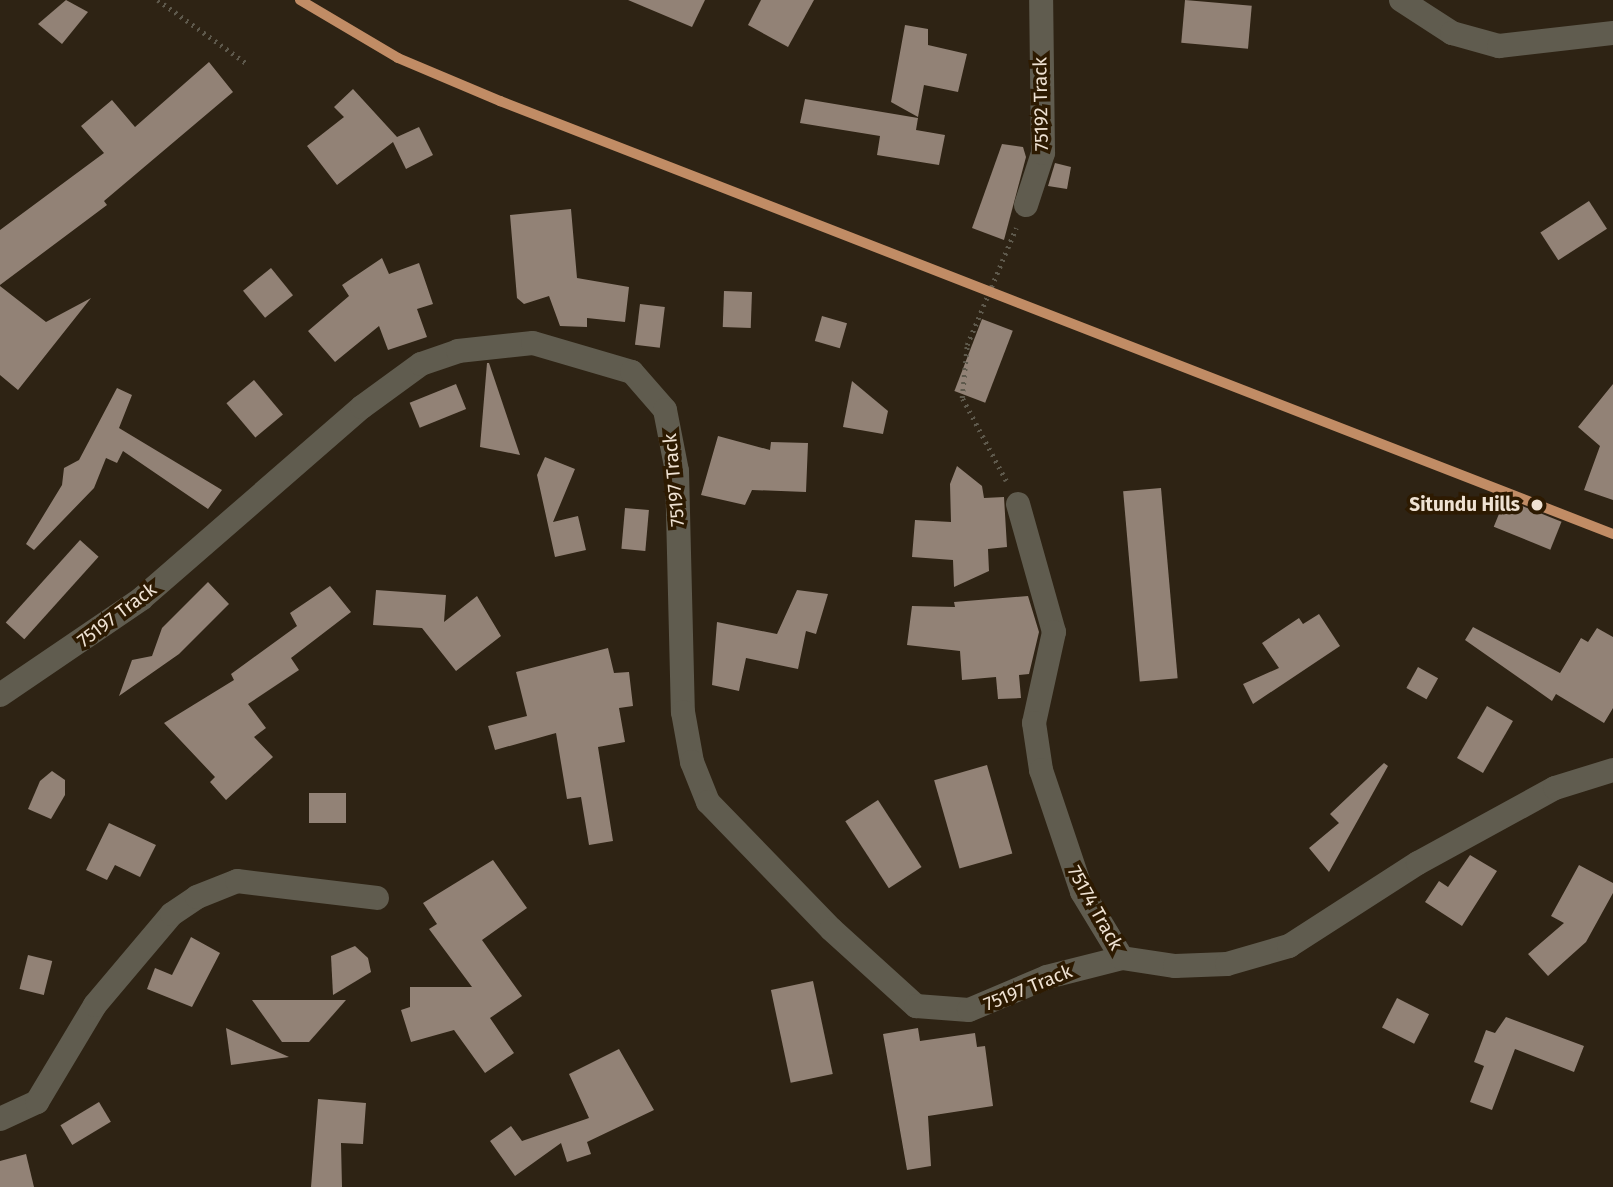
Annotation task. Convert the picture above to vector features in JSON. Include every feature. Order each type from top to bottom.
[{"type":"street","name":"75192 Track","points":[[1026,205],[1043,153],[1041,0]]},
{"type":"street","points":[[1401,0],[1452,33],[1499,46],[1613,33]]},
{"type":"street","name":"75197 Track","points":[[0,695],[141,599],[362,407],[421,364],[458,351],[533,343],[632,372],[664,410],[677,471],[683,712],[692,762],[723,823],[916,1006],[969,1010],[1047,977],[1122,958]]},
{"type":"street","name":"75174 Track","points":[[1018,504],[1055,632],[1034,723],[1038,760],[1062,845],[1122,958],[1175,966],[1227,964],[1289,946],[1418,863],[1555,788],[1613,770]]},
{"type":"street","points":[[0,1119],[37,1102],[95,1005],[172,914],[197,897],[237,881],[377,898]]},
{"type":"path","points":[[158,0],[246,63]]},
{"type":"path","points":[[1006,251],[967,345],[962,398],[1018,504]]},
{"type":"building","points":[[66,0],[88,12],[62,44],[38,24]]},
{"type":"building","points":[[628,0],[705,0],[692,27]]},
{"type":"building","points":[[761,0],[814,0],[788,47],[748,25]]},
{"type":"building","points":[[1185,0],[1252,6],[1248,49],[1181,43]]},
{"type":"building","points":[[905,25],[928,29],[928,45],[967,54],[958,92],[924,85],[918,117],[891,102]]},
{"type":"building","points":[[209,62],[233,92],[104,201],[107,205],[0,285],[0,230],[104,153],[81,126],[112,100],[135,127]]},
{"type":"building","points":[[353,89],[397,137],[419,127],[433,155],[406,169],[393,142],[337,185],[307,146],[344,117],[334,107]]},
{"type":"building","points":[[805,99],[918,118],[916,130],[945,135],[939,165],[877,155],[880,136],[800,123]]},
{"type":"building","points":[[1002,144],[1023,147],[1026,157],[1004,240],[972,228]]},
{"type":"building","points":[[1055,163],[1071,167],[1067,189],[1048,186]]},
{"type":"building","points":[[1589,201],[1607,229],[1558,260],[1540,233]]},
{"type":"building","points":[[571,209],[577,278],[629,287],[625,322],[587,318],[587,327],[560,326],[549,296],[524,304],[517,298],[510,215]]},
{"type":"building","points":[[382,258],[389,274],[419,263],[433,304],[417,309],[427,337],[388,350],[379,326],[335,362],[308,331],[349,296],[342,285]]},
{"type":"building","points":[[271,268],[293,295],[265,318],[243,291]]},
{"type":"building","points":[[0,286],[46,322],[91,298],[18,390],[0,375]]},
{"type":"building","points":[[724,291],[752,292],[751,328],[723,327]]},
{"type":"building","points":[[640,304],[665,307],[660,348],[635,345]]},
{"type":"building","points":[[822,316],[847,323],[840,348],[815,341]]},
{"type":"building","points":[[982,319],[1013,331],[985,403],[954,391]]},
{"type":"building","points":[[489,363],[520,455],[480,447]]},
{"type":"building","points":[[254,380],[283,414],[255,438],[226,403]]},
{"type":"building","points":[[852,381],[888,411],[883,434],[843,427]]},
{"type":"building","points":[[456,384],[466,409],[420,428],[410,403]]},
{"type":"building","points":[[1613,384],[1613,500],[1584,490],[1600,446],[1578,427]]},
{"type":"building","points":[[117,388],[132,395],[119,428],[222,490],[208,509],[123,451],[117,463],[106,458],[94,488],[34,550],[26,544],[62,485],[64,468],[79,460]]},
{"type":"building","points":[[718,436],[770,450],[771,442],[808,443],[806,492],[752,490],[745,505],[701,495]]},
{"type":"building","points":[[545,457],[575,469],[553,522],[578,516],[586,550],[555,557],[537,475]]},
{"type":"building","points":[[957,466],[982,486],[984,498],[1004,497],[1007,547],[988,549],[989,571],[954,587],[953,560],[912,557],[915,520],[951,522],[950,484]]},
{"type":"building","points":[[1161,488],[1178,678],[1140,682],[1123,491]]},
{"type":"building","points":[[1505,499],[1562,522],[1550,550],[1494,527]]},
{"type":"building","points":[[625,508],[649,510],[645,551],[621,549]]},
{"type":"building","points":[[80,540],[99,557],[24,639],[6,622]]},
{"type":"building","points":[[208,582],[229,604],[179,654],[119,696],[132,660],[152,656],[162,628]]},
{"type":"building","points":[[330,586],[351,612],[291,658],[299,670],[248,704],[266,728],[254,737],[273,757],[226,800],[210,782],[215,777],[164,723],[234,680],[231,674],[297,626],[290,613]]},
{"type":"building","points":[[376,590],[446,595],[444,622],[477,596],[501,636],[456,671],[422,628],[373,625]]},
{"type":"building","points":[[797,590],[828,594],[816,634],[806,631],[798,669],[746,658],[739,691],[712,685],[717,622],[777,634]]},
{"type":"building","points":[[1028,596],[1039,632],[1029,674],[1019,675],[1021,698],[998,699],[996,677],[962,680],[960,651],[907,645],[912,606],[955,607],[954,602]]},
{"type":"building","points":[[1319,614],[1340,646],[1253,704],[1243,684],[1279,668],[1262,643],[1299,618],[1303,624]]},
{"type":"building","points":[[1473,627],[1560,673],[1581,638],[1588,642],[1597,628],[1613,637],[1613,708],[1604,723],[1556,694],[1552,701],[1465,640]]},
{"type":"building","points":[[608,648],[614,673],[629,672],[633,706],[619,708],[625,742],[598,747],[613,841],[589,845],[581,797],[567,799],[556,733],[495,750],[488,726],[527,716],[516,672]]},
{"type":"building","points":[[1418,667],[1438,678],[1426,699],[1406,688]]},
{"type":"building","points":[[1487,706],[1513,721],[1483,773],[1457,758]]},
{"type":"building","points":[[1384,763],[1388,766],[1329,872],[1309,848],[1339,823],[1330,814]]},
{"type":"building","points":[[987,765],[1012,853],[959,869],[934,780]]},
{"type":"building","points":[[52,771],[65,780],[65,795],[51,819],[28,809],[40,781]]},
{"type":"building","points":[[309,793],[346,793],[346,823],[309,823]]},
{"type":"building","points":[[878,800],[922,867],[889,888],[845,821]]},
{"type":"building","points":[[109,823],[156,845],[140,877],[115,865],[107,880],[86,870]]},
{"type":"building","points":[[1470,855],[1497,871],[1462,926],[1425,902],[1439,881],[1448,887]]},
{"type":"building","points":[[493,860],[527,908],[482,940],[522,996],[490,1018],[514,1053],[485,1073],[454,1030],[411,1042],[401,1010],[410,1007],[410,987],[472,987],[429,929],[437,924],[423,903]]},
{"type":"building","points":[[1579,865],[1613,883],[1613,893],[1586,942],[1548,976],[1528,954],[1564,923],[1551,916]]},
{"type":"building","points":[[191,937],[220,953],[192,1007],[147,989],[155,968],[172,975]]},
{"type":"building","points":[[355,946],[368,958],[371,972],[333,995],[331,956]]},
{"type":"building","points":[[28,955],[52,961],[44,995],[20,989]]},
{"type":"building","points":[[813,981],[833,1074],[791,1083],[771,990]]},
{"type":"building","points":[[1397,998],[1429,1014],[1414,1044],[1382,1027]]},
{"type":"building","points":[[252,1000],[346,1000],[309,1042],[282,1042]]},
{"type":"building","points":[[1506,1017],[1584,1046],[1574,1072],[1515,1049],[1492,1110],[1470,1102],[1484,1066],[1474,1062],[1486,1030],[1495,1033]]},
{"type":"building","points":[[226,1028],[289,1057],[231,1065]]},
{"type":"building","points":[[918,1028],[920,1041],[975,1033],[977,1047],[985,1046],[993,1106],[928,1116],[931,1166],[907,1170],[883,1034]]},
{"type":"building","points":[[619,1049],[654,1110],[587,1142],[591,1154],[567,1162],[561,1143],[515,1176],[490,1141],[511,1126],[522,1141],[589,1118],[569,1074]]},
{"type":"building","points":[[318,1099],[366,1103],[363,1144],[341,1143],[342,1187],[311,1187]]},
{"type":"building","points":[[99,1102],[111,1122],[72,1145],[60,1125]]},
{"type":"building","points":[[26,1154],[34,1187],[0,1187],[0,1161]]},
{"type":"transit line","points":[[300,0],[398,58],[500,101],[1613,534]]},
{"type":"place","name":"Situndu Hills","points":[[1537,505]]}]
